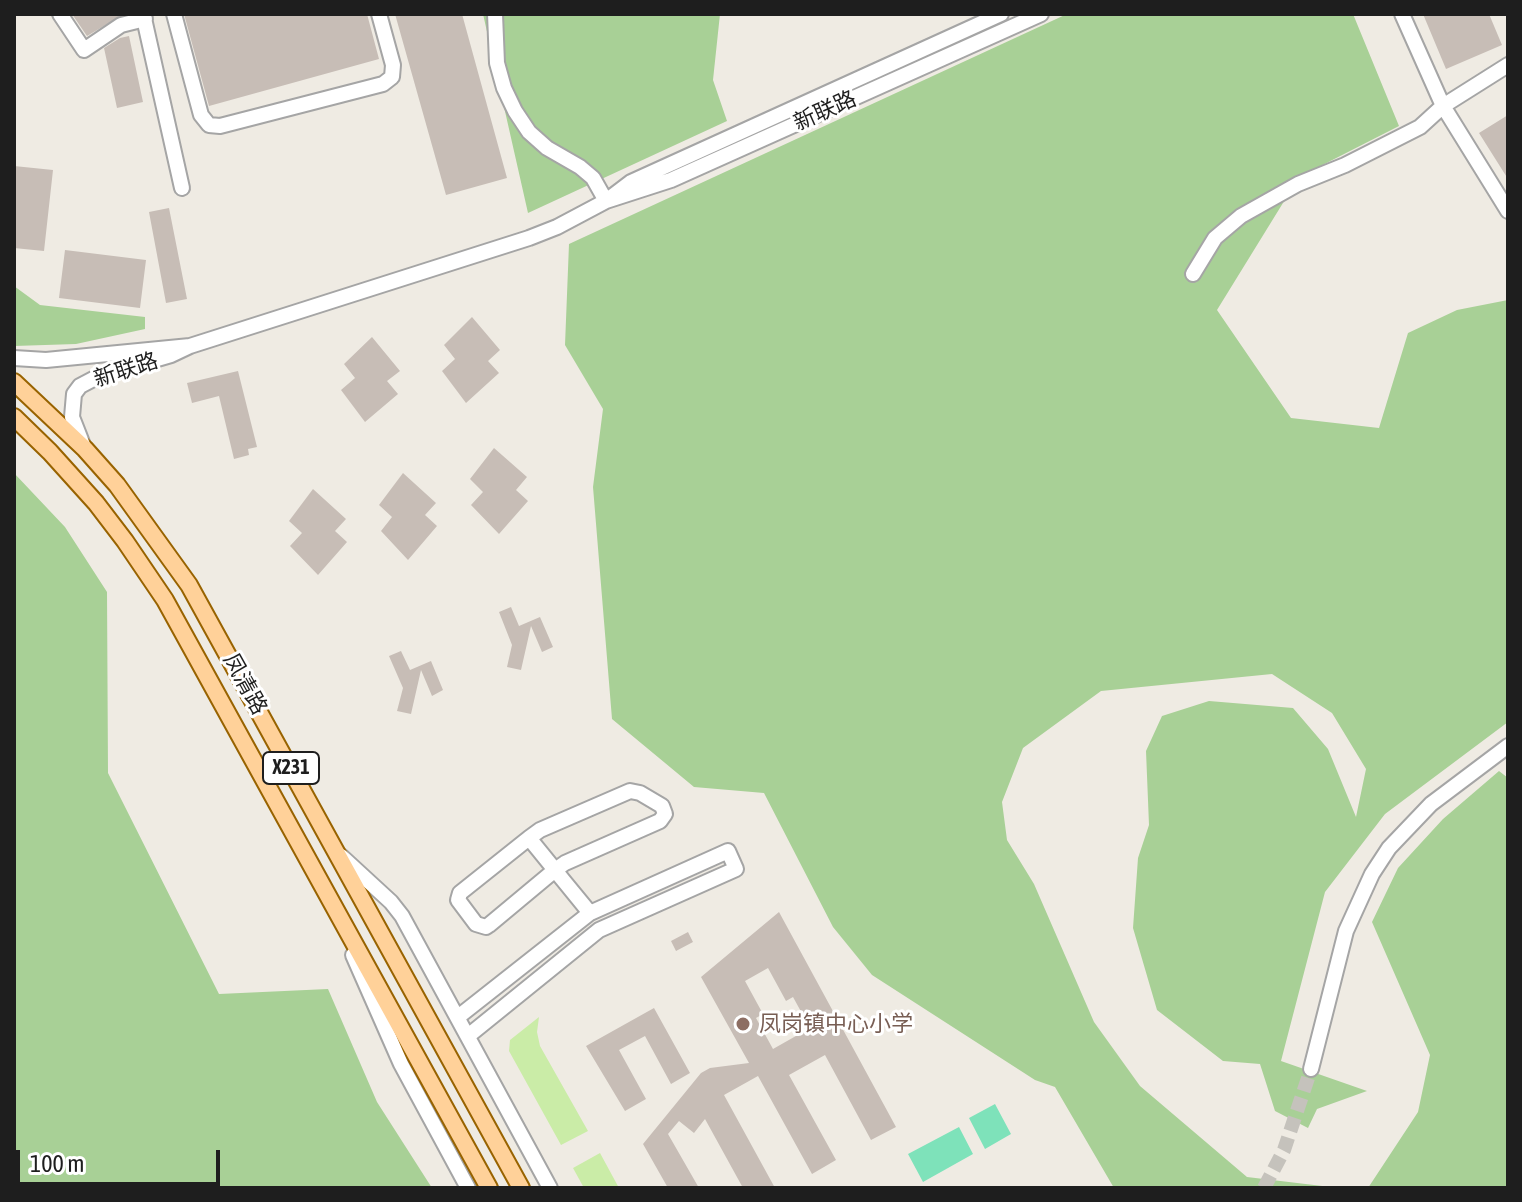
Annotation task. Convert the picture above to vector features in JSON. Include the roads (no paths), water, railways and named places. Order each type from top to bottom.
[{"type":"main road","name":"凤清路","points":[[14,382],[85,449],[133,504],[189,585],[521,1188]]},
{"type":"main road","name":"凤清路","points":[[14,417],[81,485],[112,522],[190,642],[489,1188]]},
{"type":"street","points":[[60,14],[84,50],[121,25],[144,16],[182,188]]},
{"type":"street","points":[[174,14],[201,115],[209,125],[220,126],[383,84],[392,77],[393,65],[379,14]]},
{"type":"street","points":[[495,14],[497,63],[515,111],[529,132],[547,148],[593,178],[606,201]]},
{"type":"street","name":"新联路","points":[[85,449],[72,417],[74,394],[80,386],[99,376],[557,227],[606,201],[631,182],[1001,14]]},
{"type":"street","name":"新联路","points":[[606,201],[671,180],[1041,14]]},
{"type":"street","points":[[1402,14],[1443,106],[1508,211]]},
{"type":"street","points":[[1193,274],[1215,238],[1227,225],[1298,184],[1345,165],[1420,127],[1443,106],[1508,65]]},
{"type":"street","name":"新联路","points":[[14,358],[46,360],[190,346]]},
{"type":"street","points":[[1311,1069],[1346,931],[1372,874],[1389,848],[1431,804],[1508,746]]},
{"type":"street","points":[[630,791],[640,793],[664,810],[665,814],[660,821],[565,863],[486,927],[476,924],[460,906],[460,893],[529,838],[540,830],[630,791]]},
{"type":"street","points":[[529,838],[590,913]]},
{"type":"street","points":[[458,1017],[590,913],[728,851],[736,869],[599,930],[468,1036]]},
{"type":"street","points":[[338,853],[402,916],[550,1188]]},
{"type":"street","points":[[321,881],[401,1064],[468,1188]]},
{"type":"tunnel","points":[[1264,1188],[1284,1150],[1311,1069]]},
{"type":"place","name":"凤岗镇中心小学","points":[[743,1024]]}]
